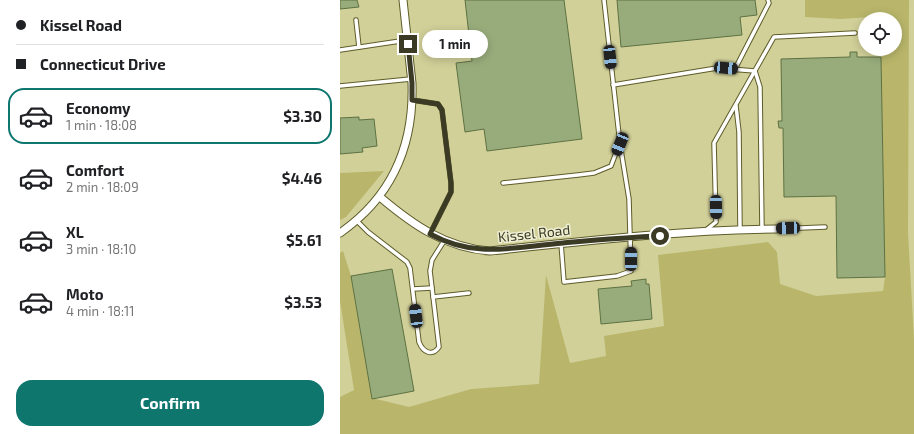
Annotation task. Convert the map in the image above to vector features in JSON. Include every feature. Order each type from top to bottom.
[{"type":"street","points":[[340,233],[380,197],[393,176],[402,153],[408,131],[412,100],[412,79],[403,0]]},
{"type":"street","name":"Kissel Road","points":[[380,197],[400,214],[430,234],[444,241],[469,249],[490,251],[561,243],[705,231],[776,229]]},
{"type":"lane","points":[[561,243],[564,282],[617,276],[631,271],[629,200],[620,144],[604,0]]},
{"type":"lane","points":[[735,69],[769,3],[768,0]]},
{"type":"lane","points":[[356,20],[360,47]]},
{"type":"lane","points":[[705,231],[716,222],[714,143],[774,37],[855,33]]},
{"type":"lane","points":[[340,50],[407,40]]},
{"type":"lane","points":[[613,85],[717,68],[755,71]]},
{"type":"lane","points":[[755,71],[760,87],[762,229]]},
{"type":"lane","points":[[340,86],[412,79]]},
{"type":"lane","points":[[412,100],[438,104],[442,110],[451,192],[430,234]]},
{"type":"lane","points":[[736,105],[740,229]]},
{"type":"lane","points":[[502,183],[594,173],[611,166],[620,144]]},
{"type":"lane","points":[[356,220],[368,232],[407,262],[410,268],[419,342],[422,350],[426,352],[434,351],[439,347],[430,271],[432,260],[444,241]]},
{"type":"lane","points":[[776,229],[825,227]]},
{"type":"lane","points":[[413,289],[432,288]]},
{"type":"lane","points":[[433,297],[469,293]]},
{"type":"shaded area","points":[[805,0],[909,0],[908,233],[914,339],[914,434],[340,434],[340,397],[354,390],[340,301],[340,253],[343,251],[351,276],[372,398],[409,407],[471,389],[539,384],[546,275],[570,363],[606,356],[604,336],[664,326],[658,255],[768,242],[777,252],[780,284],[816,296],[883,291],[885,277],[881,57],[902,56],[902,12],[858,12],[858,18],[841,19],[805,17]]},
{"type":"shaded area","points":[[384,171],[346,217],[340,220],[340,173]]},
{"type":"building","points":[[340,0],[357,0],[359,7],[340,9]]},
{"type":"building","points":[[465,0],[564,0],[582,139],[487,151],[484,129],[465,132],[456,63],[472,61]]},
{"type":"building","points":[[617,0],[755,0],[757,15],[740,17],[742,35],[621,47]]},
{"type":"building","points":[[850,52],[857,52],[857,57],[881,57],[885,277],[837,278],[836,196],[784,197],[783,128],[779,128],[778,121],[782,121],[781,59],[850,57]]},
{"type":"building","points":[[359,117],[359,120],[374,119],[377,146],[362,148],[363,152],[340,154],[340,118]]},
{"type":"building","points":[[392,269],[414,391],[372,399],[351,276]]},
{"type":"building","points":[[646,279],[646,284],[649,284],[652,319],[601,324],[598,289],[632,286],[631,281]]},
{"type":"route","points":[[408,44],[412,83],[412,100],[438,104],[442,110],[451,183],[451,192],[430,234],[450,244],[460,247],[490,251],[612,238],[660,236]]}]
